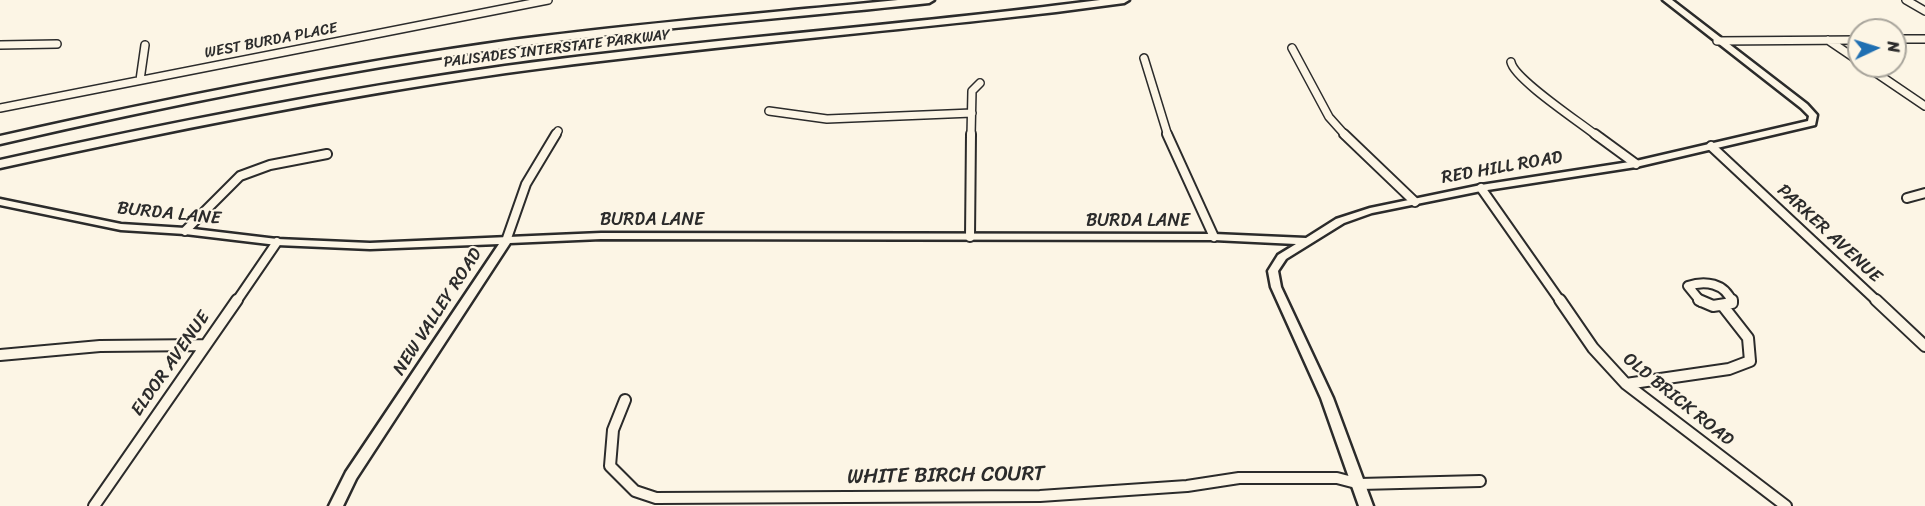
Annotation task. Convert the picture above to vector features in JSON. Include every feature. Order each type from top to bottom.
[{"type":"highway","name":"PALISADES INTERSTATE PARKWAY","points":[[0,140],[220,93],[460,51],[630,29],[928,0]]},
{"type":"highway","name":"PALISADES INTERSTATE PARKWAY","points":[[0,164],[247,112],[500,70],[1124,0]]},
{"type":"street","name":"WEST BURDA PLACE","points":[[0,108],[548,0]]},
{"type":"street","name":"RED HILL ROAD","points":[[1366,506],[1360,484],[1314,367],[1276,287],[1273,271],[1282,257],[1340,221],[1370,211],[1481,188],[1636,164],[1812,123],[1813,115],[1667,0]]},
{"type":"street","points":[[1906,0],[1925,11]]},
{"type":"street","points":[[1907,39],[1925,39]]},
{"type":"street","points":[[1828,40],[1847,53]]},
{"type":"street","points":[[1717,41],[1847,40]]},
{"type":"street","points":[[0,45],[57,44]]},
{"type":"street","points":[[140,80],[145,45]]},
{"type":"street","points":[[1292,48],[1329,117],[1355,146],[1416,202]]},
{"type":"street","points":[[1144,58],[1169,139],[1214,237]]},
{"type":"street","points":[[1511,62],[1512,68],[1537,91],[1636,164]]},
{"type":"street","points":[[1884,78],[1925,106]]},
{"type":"street","points":[[970,237],[972,91],[980,83]]},
{"type":"street","points":[[769,111],[827,119],[972,112]]},
{"type":"street","name":"NEW VALLEY ROAD","points":[[336,506],[351,476],[506,241],[526,184],[558,131]]},
{"type":"street","name":"PARKER AVENUE","points":[[1711,146],[1925,346]]},
{"type":"street","points":[[185,231],[240,176],[270,165],[327,154]]},
{"type":"street","name":"OLD BRICK ROAD","points":[[1481,188],[1593,348],[1626,384],[1786,506]]},
{"type":"street","points":[[1907,198],[1925,193]]},
{"type":"street","name":"BURDA LANE","points":[[0,202],[121,227],[185,231],[277,242],[370,246],[601,236],[1214,237],[1309,241]]},
{"type":"street","name":"ELDOR AVENUE","points":[[94,506],[277,242]]},
{"type":"street","points":[[1626,384],[1729,369],[1750,361],[1753,348],[1746,334],[1723,306],[1698,300],[1688,286],[1702,281],[1721,287],[1732,299],[1728,305],[1723,306]]},
{"type":"street","points":[[0,355],[100,346],[204,345]]},
{"type":"street","name":"WHITE BIRCH COURT","points":[[625,400],[612,430],[610,466],[635,491],[656,498],[1040,496],[1187,486],[1239,478],[1337,478],[1360,484],[1439,484],[1480,481]]}]
